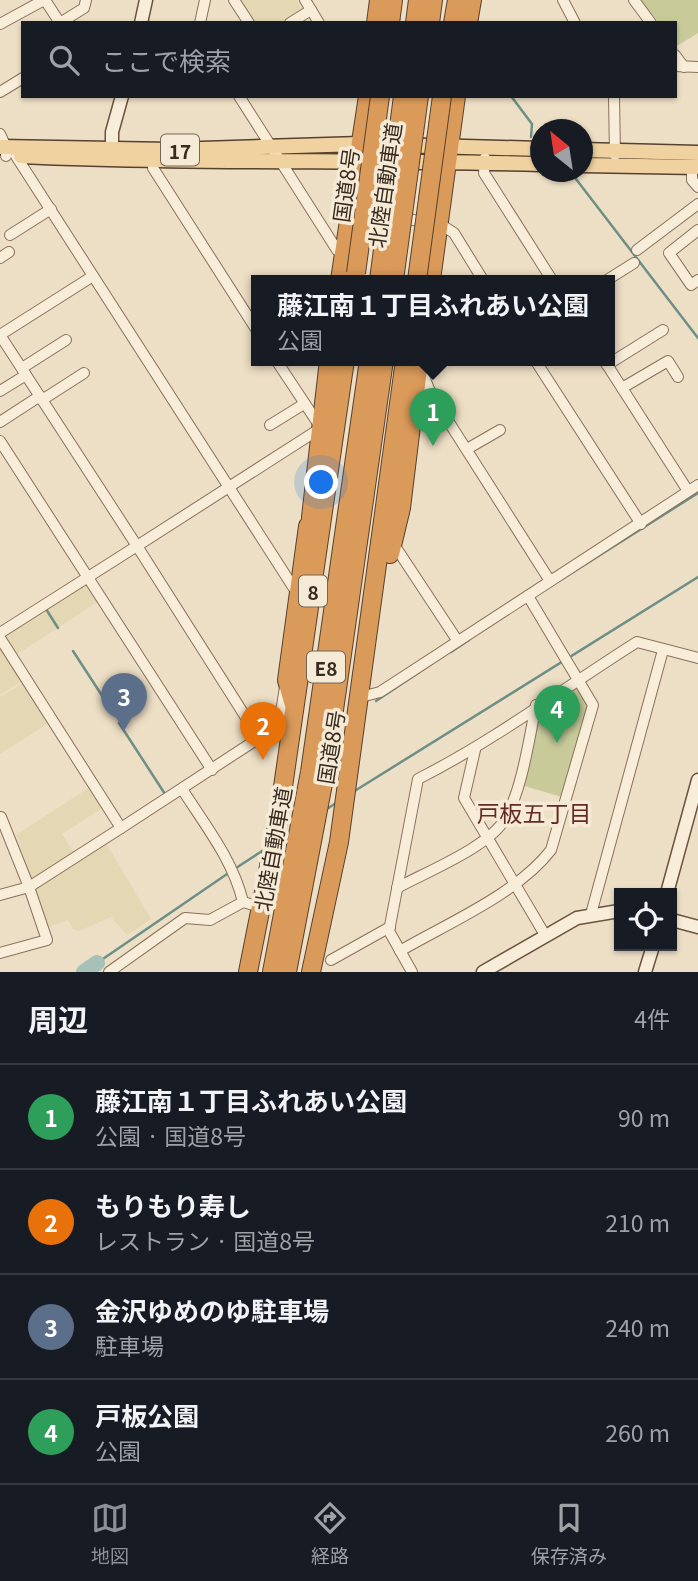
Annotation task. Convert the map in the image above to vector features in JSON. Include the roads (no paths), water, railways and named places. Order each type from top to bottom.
[{"type":"highway","points":[[415,21],[418,0]]},
{"type":"highway","points":[[430,21],[433,0]]},
{"type":"highway","points":[[453,21],[457,0]]},
{"type":"highway","points":[[468,21],[472,0]]},
{"type":"highway","points":[[350,275],[345,253],[368,98]]},
{"type":"highway","name":"国道8号","points":[[351,275],[380,98]]},
{"type":"highway","name":"北陸自動車道","points":[[380,275],[403,98]]},
{"type":"highway","name":"北陸自動車道","points":[[395,275],[419,98]]},
{"type":"highway","points":[[418,275],[442,98]]},
{"type":"highway","points":[[432,275],[456,98]]},
{"type":"highway","points":[[295,709],[286,680],[311,517],[328,366]]},
{"type":"highway","name":"国道8号","points":[[248,972],[255,901],[278,821],[344,366]]},
{"type":"highway","name":"北陸自動車道","points":[[272,972],[316,733],[368,366]]},
{"type":"highway","name":"北陸自動車道","points":[[287,972],[329,747],[383,366]]},
{"type":"highway","points":[[376,589],[393,543],[401,508],[416,366]]},
{"type":"highway","name":"国道8号","points":[[311,972],[339,842],[376,589],[416,366]]},
{"type":"highway","points":[[311,517],[311,605]]},
{"type":"main road","name":"17","points":[[5,149],[112,154],[269,145],[360,144],[447,154],[484,162],[530,164]]},
{"type":"main road","name":"17","points":[[112,154],[153,161],[358,163],[447,154],[485,147],[530,149]]},
{"type":"main road","points":[[593,152],[615,158],[696,162]]},
{"type":"main road","points":[[593,163],[615,158]]},
{"type":"street","points":[[0,24],[44,0],[59,21]]},
{"type":"street","points":[[63,21],[84,8],[86,0]]},
{"type":"street","points":[[141,21],[146,0]]},
{"type":"street","points":[[200,21],[205,0]]},
{"type":"street","points":[[234,0],[249,21]]},
{"type":"street","points":[[305,0],[318,21]]},
{"type":"street","points":[[563,0],[574,21]]},
{"type":"street","points":[[634,0],[650,21]]},
{"type":"street","points":[[293,21],[311,10]]},
{"type":"street","points":[[680,66],[698,66]]},
{"type":"street","points":[[0,92],[21,79]]},
{"type":"street","points":[[112,154],[111,132],[121,98]]},
{"type":"street","points":[[240,98],[337,250],[345,253]]},
{"type":"street","points":[[614,98],[615,158]]},
{"type":"street","points":[[485,147],[484,173],[549,275]]},
{"type":"street","points":[[5,149],[51,209],[228,487],[295,590],[299,591]]},
{"type":"street","points":[[153,161],[153,168],[251,321]]},
{"type":"street","points":[[696,162],[692,180],[698,187]]},
{"type":"street","points":[[637,250],[698,204]]},
{"type":"street","points":[[10,235],[51,209]]},
{"type":"street","points":[[352,211],[440,224],[454,233],[480,275]]},
{"type":"street","points":[[698,230],[669,253],[691,285],[698,280]]},
{"type":"street","points":[[615,275],[634,263]]},
{"type":"street","points":[[93,276],[0,335],[259,738]]},
{"type":"street","points":[[615,358],[663,330]]},
{"type":"street","points":[[0,391],[66,340]]},
{"type":"street","points":[[622,388],[668,361],[678,377]]},
{"type":"street","points":[[121,828],[0,636],[321,428],[280,366]]},
{"type":"street","points":[[419,366],[431,394],[550,581]]},
{"type":"street","points":[[539,366],[641,524]]},
{"type":"street","points":[[608,366],[688,491]]},
{"type":"street","points":[[0,422],[84,373]]},
{"type":"street","points":[[270,425],[304,404]]},
{"type":"street","points":[[467,449],[499,429]]},
{"type":"street","points":[[0,441],[212,770]]},
{"type":"street","points":[[361,696],[380,692],[698,485]]},
{"type":"street","points":[[393,543],[457,640]]},
{"type":"street","points":[[400,951],[514,884],[537,868],[551,850],[593,705],[528,596]]},
{"type":"street","points":[[411,972],[389,931],[418,779],[475,750],[576,675],[637,642],[698,658]]},
{"type":"street","points":[[591,914],[663,650]]},
{"type":"street","points":[[0,895],[29,887],[279,725],[286,680]]},
{"type":"street","points":[[397,888],[486,839],[505,820],[515,792],[536,705]]},
{"type":"street","points":[[475,750],[464,798],[545,934]]},
{"type":"street","points":[[668,888],[698,780]]},
{"type":"street","points":[[109,972],[185,918],[210,920],[255,901],[237,880],[183,789]]},
{"type":"street","points":[[0,816],[47,940],[0,953]]},
{"type":"street","points":[[483,972],[545,934],[591,914],[614,912]]},
{"type":"street","points":[[677,921],[698,927]]},
{"type":"street","points":[[331,960],[390,927]]},
{"type":"street","points":[[645,972],[651,951]]},
{"type":"waterway","points":[[512,98],[530,121]]},
{"type":"waterway","points":[[578,182],[698,338]]},
{"type":"waterway","points":[[559,581],[698,493]]},
{"type":"waterway","points":[[353,792],[698,577]]},
{"type":"waterway","points":[[46,609],[58,628]]},
{"type":"waterway","points":[[451,652],[469,640]]},
{"type":"waterway","points":[[73,651],[112,711]]},
{"type":"waterway","points":[[376,701],[433,663]]},
{"type":"waterway","points":[[119,723],[165,794]]},
{"type":"waterway","points":[[327,809],[339,801]]},
{"type":"waterway","points":[[236,868],[265,849]]},
{"type":"waterway","points":[[97,963],[230,872]]},
{"type":"waterway","points":[[84,972],[97,963]]},
{"type":"place","name":"藤江南１丁目ふれあい公園","points":[[433,446]]},
{"type":"place","name":"金沢ゆめのゆ駐車場","points":[[124,731]]},
{"type":"place","name":"戸板公園","points":[[557,743]]},
{"type":"place","name":"もりもり寿し","points":[[263,760]]},
{"type":"district","name":"戸板五丁目","points":[[534,812]]}]
